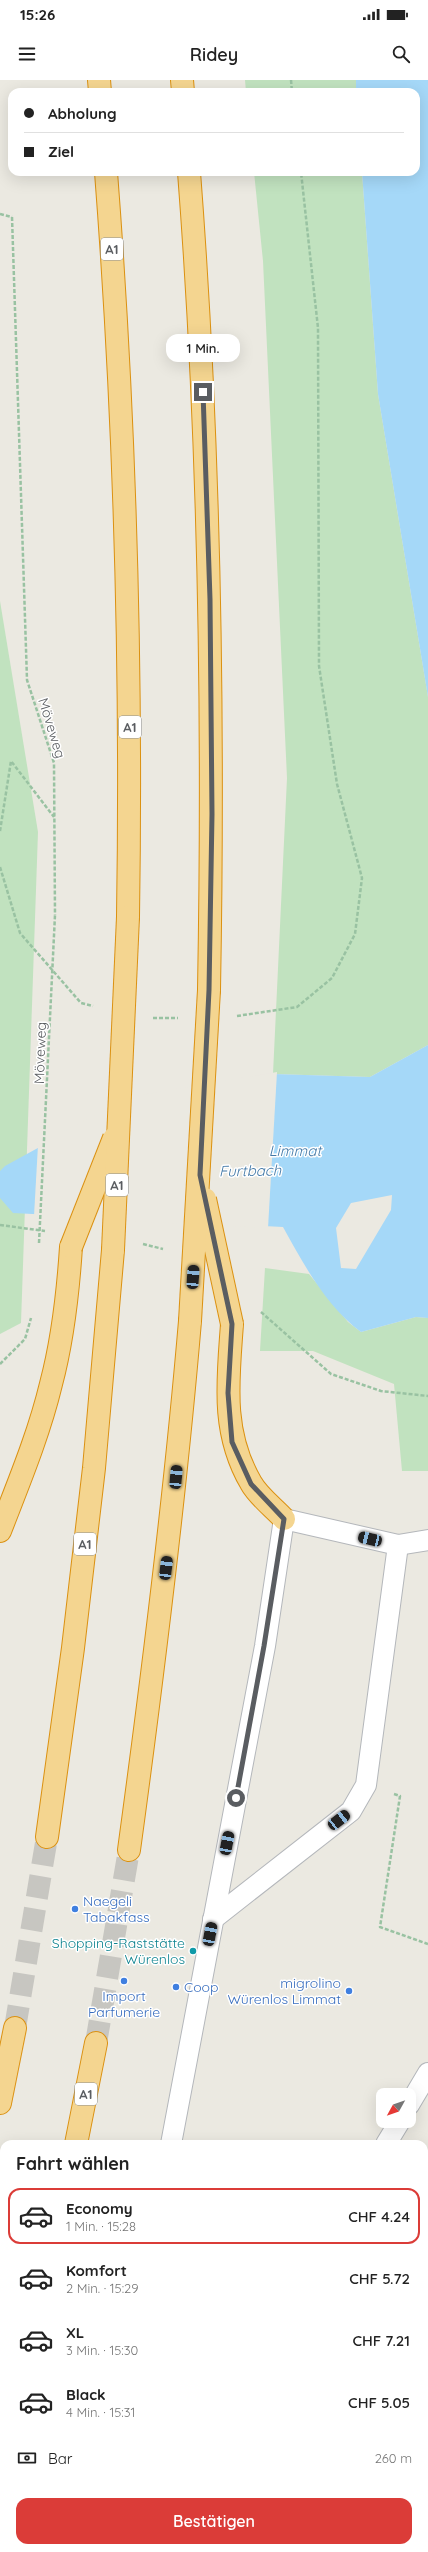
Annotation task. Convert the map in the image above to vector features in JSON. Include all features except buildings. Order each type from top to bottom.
[{"type":"highway","name":"A1","points":[[47,1837],[74,1648],[94,1468],[113,1250],[121,1120],[128,917],[130,715],[126,537],[117,327],[106,176]]},
{"type":"highway","points":[[129,1850],[156,1659],[176,1477],[190,1321],[200,1175],[209,990],[212,814],[211,607],[205,420],[189,176]]},
{"type":"highway","points":[[0,1531],[33,1445],[51,1384],[64,1316],[71,1247],[121,1120]]},
{"type":"highway","points":[[200,1175],[232,1324],[228,1393],[232,1442],[251,1484],[284,1519]]},
{"type":"highway","points":[[0,2103],[15,2028]]},
{"type":"highway","name":"A1","points":[[77,2140],[96,2043]]},
{"type":"lane","points":[[172,2140],[264,1646],[284,1519],[398,1546],[428,1540]]},
{"type":"lane","points":[[213,1919],[351,1811],[366,1785],[398,1546]]},
{"type":"lane","points":[[416,2093],[428,2073]]},
{"type":"lane","points":[[388,2140],[396,2128]]},
{"type":"path","points":[[297,1007],[332,978],[355,934],[362,878],[337,784],[319,666],[318,328],[301,176]]},
{"type":"path","name":"Möveweg","points":[[0,216],[12,217],[27,680],[54,763],[55,915],[39,1245]]},
{"type":"path","points":[[0,831],[11,761],[55,817]]},
{"type":"path","points":[[0,867],[20,933]]},
{"type":"path","points":[[0,1225],[47,1231]]},
{"type":"path","points":[[141,1244],[157,1246],[170,1253]]},
{"type":"path","points":[[257,1309],[331,1374],[381,1391],[428,1396]]},
{"type":"path","points":[[0,1364],[25,1339],[33,1312]]},
{"type":"path","points":[[394,1839],[380,1927],[428,1944]]},
{"type":"green space","points":[[245,80],[356,80],[356,88],[246,88]]},
{"type":"green space","points":[[254,176],[362,176],[378,394],[428,697],[428,1045],[370,1077],[273,1074],[287,778],[263,261]]},
{"type":"green space","points":[[0,601],[38,832],[21,1323],[0,1334]]},
{"type":"green space","points":[[265,1268],[309,1274],[348,1322],[361,1332],[416,1317],[428,1318],[428,1471],[402,1471],[394,1384],[313,1351],[260,1351]]},
{"type":"water","points":[[356,80],[428,80],[428,697],[378,394],[362,176],[420,176],[420,88],[356,88]]},
{"type":"water","name":"Limmat","points":[[428,1045],[428,1318],[416,1317],[361,1332],[348,1322],[326,1297],[299,1256],[283,1227],[13,1213],[0,1198],[0,1171],[5,1166],[129,1098],[273,1074],[370,1077]],"holes":[[[392,1195],[391,1210],[356,1269],[341,1268],[336,1228],[351,1203]]]},
{"type":"pier","points":[[277,1072],[268,1228],[34,1216],[38,1145],[129,1097]]},
{"type":"tunnel","points":[[15,2028],[47,1837]]},
{"type":"tunnel","points":[[96,2043],[129,1850]]},
{"type":"place","name":"Naegeli Tabakfass","points":[[75,1909]]},
{"type":"place","name":"Shopping-Raststätte Würenlos","points":[[193,1951]]},
{"type":"place","name":"Import Parfumerie","points":[[124,1981]]},
{"type":"place","name":"Coop","points":[[176,1987]]},
{"type":"place","name":"migrolino Würenlos Limmat","points":[[349,1991]]},
{"type":"route","points":[[203,392],[210,599],[212,814],[209,990],[200,1175],[232,1324],[228,1393],[232,1442],[251,1484],[284,1519],[264,1646],[236,1798]]},
{"type":"water label","name":"Furtbach","points":[[250,1171]]}]
